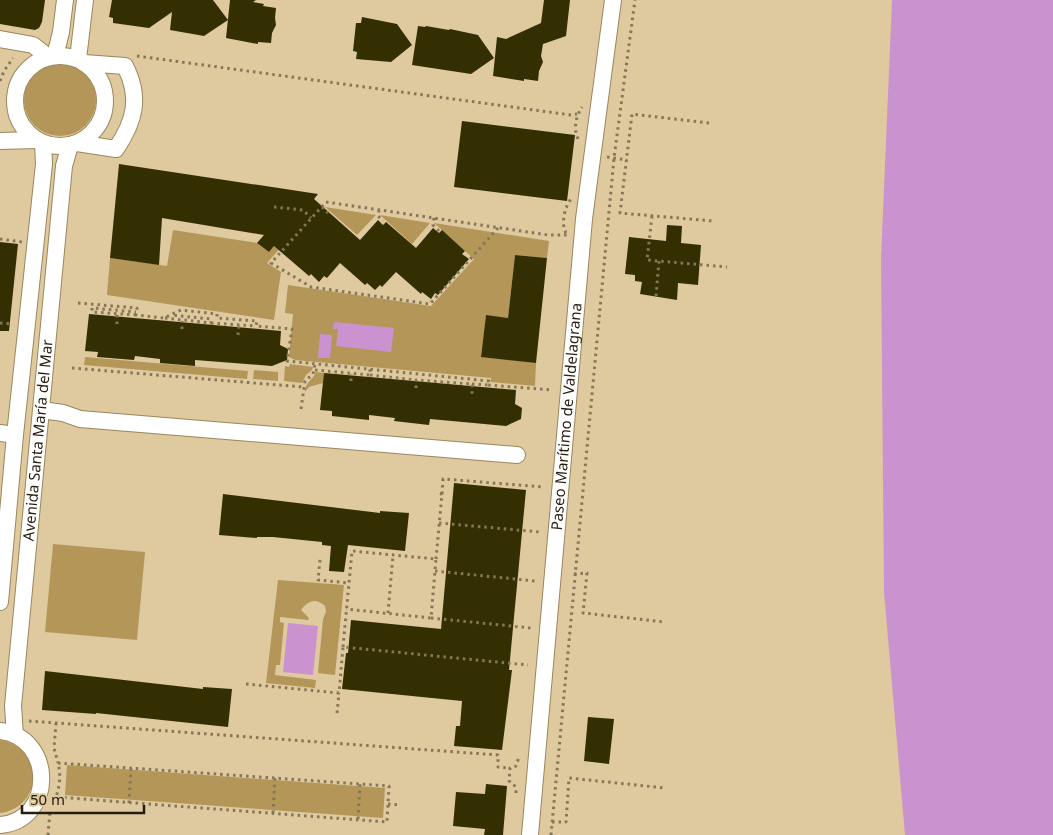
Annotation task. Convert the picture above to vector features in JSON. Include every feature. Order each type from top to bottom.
[{"type":"street","points":[[52,57],[61,32],[65,0]]},
{"type":"street","points":[[81,61],[85,0]]},
{"type":"street","name":"Paseo Marítimo de Valdelagrana","points":[[520,835],[575,218],[602,0]]},
{"type":"street","name":"Paseo Marítimo de Valdelagrana","points":[[530,835],[584,219],[612,0]]},
{"type":"street","points":[[0,39],[33,45],[52,57]]},
{"type":"street","points":[[67,56],[81,61],[124,66],[130,77],[135,94],[134,110],[130,126],[116,149],[73,144],[56,146],[40,141],[26,132],[19,121],[15,108],[15,95],[19,82],[26,71],[36,62],[52,57],[67,56]]},
{"type":"street","points":[[73,144],[88,137],[97,128],[103,117],[106,105],[105,92],[101,81],[94,70],[81,61]]},
{"type":"street","points":[[0,141],[40,141]]},
{"type":"street","name":"Avenida Santa María del Mar","points":[[0,602],[8,434],[44,164],[40,141]]},
{"type":"street","name":"Avenida Santa María del Mar","points":[[8,733],[13,706],[64,166],[73,144]]},
{"type":"street","points":[[42,410],[63,413],[80,419],[517,454]]},
{"type":"street","points":[[2,828],[21,817],[32,807],[40,794],[42,779],[40,764],[33,751],[23,740],[8,733]]},
{"type":"path","points":[[552,835],[574,574],[614,158],[634,0]]},
{"type":"path","points":[[136,56],[571,115],[577,114]]},
{"type":"path","points":[[708,123],[632,114],[620,213],[713,221]]},
{"type":"path","points":[[605,157],[627,160]]},
{"type":"path","points":[[498,228],[430,304],[311,287],[271,263],[326,202],[498,228],[567,236]]},
{"type":"path","points":[[274,207],[303,210],[312,218]]},
{"type":"path","points":[[322,207],[328,213]]},
{"type":"path","points":[[379,210],[378,216],[383,222]]},
{"type":"path","points":[[652,216],[647,260],[727,267]]},
{"type":"path","points":[[434,218],[432,225],[439,230]]},
{"type":"path","points":[[0,240],[23,242]]},
{"type":"path","points":[[656,296],[659,261]]},
{"type":"path","points":[[78,303],[137,308],[136,314]]},
{"type":"path","points":[[136,314],[92,312],[92,308],[136,314],[164,318],[182,321],[292,329],[287,361],[489,381],[488,385]]},
{"type":"path","points":[[164,318],[181,310],[217,314],[217,318],[257,322],[256,326]]},
{"type":"path","points":[[117,314],[117,324]]},
{"type":"path","points":[[170,315],[211,318],[211,323]]},
{"type":"path","points":[[182,321],[182,329]]},
{"type":"path","points":[[0,323],[15,324]]},
{"type":"path","points":[[238,335],[239,326]]},
{"type":"path","points":[[301,409],[305,380],[315,370],[315,364]]},
{"type":"path","points":[[72,368],[303,387]]},
{"type":"path","points":[[370,369],[370,375]]},
{"type":"path","points":[[315,370],[416,380],[553,390]]},
{"type":"path","points":[[350,382],[351,374]]},
{"type":"path","points":[[416,380],[416,388]]},
{"type":"path","points":[[472,384],[472,394]]},
{"type":"path","points":[[430,618],[443,479],[544,486]]},
{"type":"path","points":[[436,493],[442,494]]},
{"type":"path","points":[[439,523],[540,532]]},
{"type":"path","points":[[337,713],[352,551],[436,559]]},
{"type":"path","points":[[388,613],[393,555]]},
{"type":"path","points":[[320,560],[318,580],[349,582]]},
{"type":"path","points":[[435,571],[535,581]]},
{"type":"path","points":[[566,574],[587,573],[583,613],[665,622]]},
{"type":"path","points":[[346,609],[531,628]]},
{"type":"path","points":[[343,647],[528,665]]},
{"type":"path","points":[[246,684],[339,692]]},
{"type":"path","points":[[24,719],[56,723],[498,755],[498,767],[510,768]]},
{"type":"path","points":[[53,803],[60,781],[60,772],[54,748],[56,723]]},
{"type":"path","points":[[56,797],[387,822],[390,786],[58,762]]},
{"type":"path","points":[[129,803],[131,768]]},
{"type":"path","points":[[273,813],[275,778]]},
{"type":"path","points":[[545,821],[566,822],[569,778],[665,788]]},
{"type":"path","points":[[358,819],[360,784]]},
{"type":"path","points":[[388,804],[401,805]]},
{"type":"path","points":[[48,835],[50,809]]},
{"type":"shaded area","points":[[892,0],[1053,0],[1053,835],[905,835],[884,592],[881,259]]},
{"type":"shaded area","points":[[67,64],[86,74],[94,86],[96,100],[94,114],[86,126],[74,134],[53,136],[34,126],[26,114],[24,93],[34,74],[46,66]]},
{"type":"shaded area","points":[[325,207],[376,215],[357,235]]},
{"type":"shaded area","points":[[380,215],[430,223],[412,244]]},
{"type":"shaded area","points":[[306,219],[267,263],[281,272],[274,320],[107,295],[110,258],[167,266],[173,230],[257,243],[269,252],[277,242]]},
{"type":"shaded area","points":[[434,223],[549,241],[547,258],[515,255],[508,318],[486,316],[481,356],[536,363],[535,386],[491,382],[491,378],[295,360],[289,357],[293,314],[285,313],[288,285],[431,306],[474,259]]},
{"type":"shaded area","points":[[334,322],[394,328],[391,352],[336,346],[338,329],[333,329]]},
{"type":"shaded area","points":[[320,334],[332,335],[330,358],[318,358]]},
{"type":"shaded area","points":[[85,357],[248,371],[247,379],[84,365]]},
{"type":"shaded area","points":[[290,364],[313,367],[302,383],[284,381],[285,366],[289,367]]},
{"type":"shaded area","points":[[254,370],[278,372],[278,381],[253,379]]},
{"type":"shaded area","points":[[316,372],[324,373],[323,383],[309,387],[305,392],[306,386]]},
{"type":"shaded area","points":[[53,544],[145,552],[137,640],[45,632]]},
{"type":"shaded area","points":[[278,580],[344,585],[335,675],[318,673],[323,619],[326,612],[325,606],[315,601],[306,604],[301,610],[309,618],[308,620],[280,617],[280,622],[284,623],[280,665],[276,665],[275,675],[316,680],[315,688],[266,683]]},
{"type":"shaded area","points":[[288,623],[318,626],[313,675],[283,672]]},
{"type":"shaded area","points":[[0,740],[14,745],[25,754],[31,765],[33,777],[31,789],[25,800],[14,808],[0,813]]},
{"type":"shaded area","points":[[67,765],[385,788],[383,818],[65,795]]},
{"type":"building","points":[[0,0],[45,0],[42,22],[39,28],[35,30],[0,24]]},
{"type":"building","points":[[112,0],[213,0],[228,20],[204,36],[170,30],[172,12],[149,28],[113,23],[113,18],[109,17]]},
{"type":"building","points":[[230,0],[256,0],[253,2],[276,8],[276,25],[272,33],[271,43],[258,42],[258,44],[226,38]]},
{"type":"building","points":[[544,0],[570,0],[566,36],[543,44],[541,56],[543,62],[539,71],[538,81],[524,79],[524,81],[493,76],[497,37],[506,39],[541,23]]},
{"type":"building","points":[[362,17],[397,24],[412,45],[391,62],[356,59],[357,52],[353,51],[356,23],[361,23]]},
{"type":"building","points":[[418,26],[450,29],[478,35],[494,58],[471,74],[412,65]]},
{"type":"building","points":[[462,121],[575,135],[567,201],[454,187]]},
{"type":"building","points":[[119,164],[318,194],[314,199],[360,240],[378,220],[383,225],[386,222],[416,248],[433,228],[439,233],[442,230],[465,251],[462,254],[469,259],[438,295],[435,293],[431,299],[422,292],[421,294],[396,272],[382,287],[380,285],[375,290],[367,283],[365,285],[340,263],[327,278],[324,276],[319,282],[311,274],[309,276],[274,246],[269,252],[257,243],[264,235],[162,218],[159,265],[110,258]]},
{"type":"building","points":[[667,225],[682,226],[681,243],[701,245],[698,285],[678,283],[677,300],[640,294],[642,282],[635,281],[635,275],[625,274],[629,237],[666,241]]},
{"type":"building","points":[[0,242],[18,244],[9,331],[0,331]]},
{"type":"building","points":[[515,255],[547,258],[536,363],[481,357],[486,315],[508,318]]},
{"type":"building","points":[[89,314],[281,331],[280,345],[288,349],[287,360],[272,366],[195,360],[195,366],[160,363],[160,359],[135,356],[134,360],[97,357],[98,352],[85,351]]},
{"type":"building","points":[[324,373],[516,390],[515,404],[522,408],[521,419],[506,426],[430,419],[429,425],[394,421],[395,418],[369,415],[369,420],[332,416],[332,411],[320,410]]},
{"type":"building","points":[[454,483],[526,490],[509,670],[512,670],[502,750],[454,746],[456,726],[460,726],[462,701],[342,689],[351,620],[441,629]]},
{"type":"building","points":[[223,494],[380,513],[380,511],[409,513],[405,551],[348,545],[344,572],[329,571],[331,546],[322,545],[322,542],[273,537],[257,538],[219,535]]},
{"type":"building","points":[[45,671],[203,689],[203,687],[232,689],[228,727],[96,713],[42,710]]},
{"type":"building","points":[[588,717],[614,719],[609,764],[584,761]]},
{"type":"building","points":[[486,784],[507,786],[503,835],[484,835],[485,829],[453,826],[456,792],[485,794]]}]
